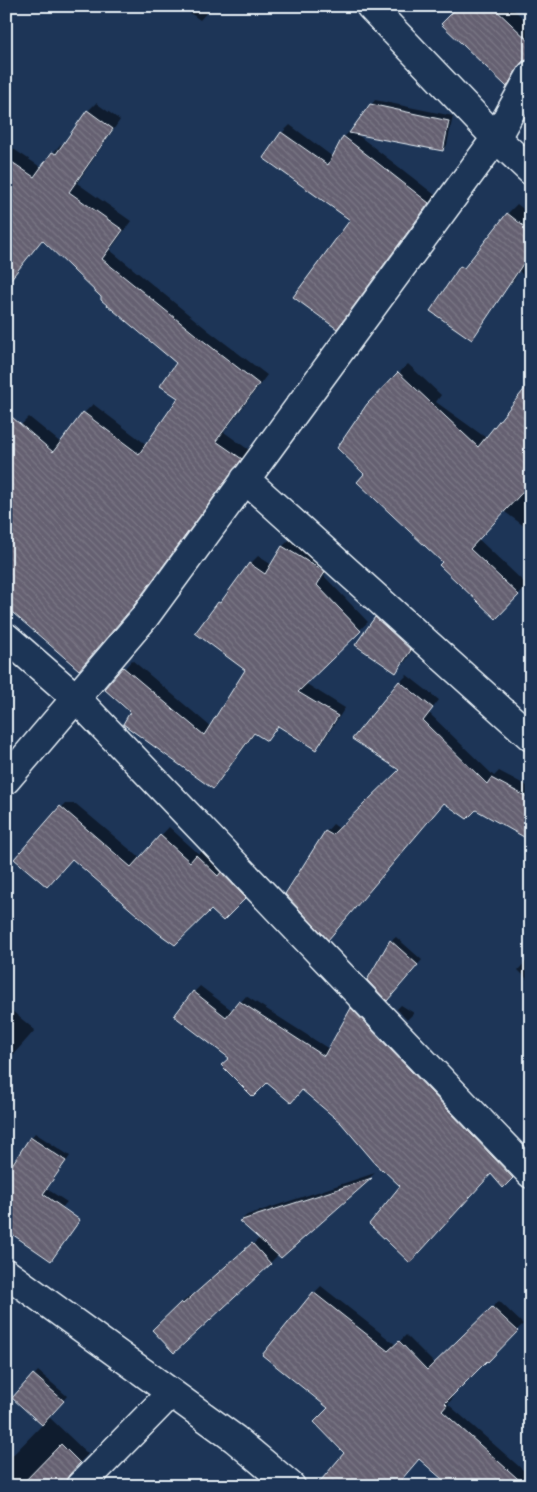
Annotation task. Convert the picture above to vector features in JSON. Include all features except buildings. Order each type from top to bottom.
[{"type":"street","points":[[370,6],[496,138],[531,171]]},
{"type":"street","points":[[6,780],[144,618],[496,138],[531,75]]},
{"type":"street","points":[[245,479],[531,737]]},
{"type":"street","points":[[6,637],[76,698],[531,1174]]},
{"type":"street","points":[[6,1273],[235,1439],[291,1486]]},
{"type":"street","points":[[80,1486],[171,1393]]}]
